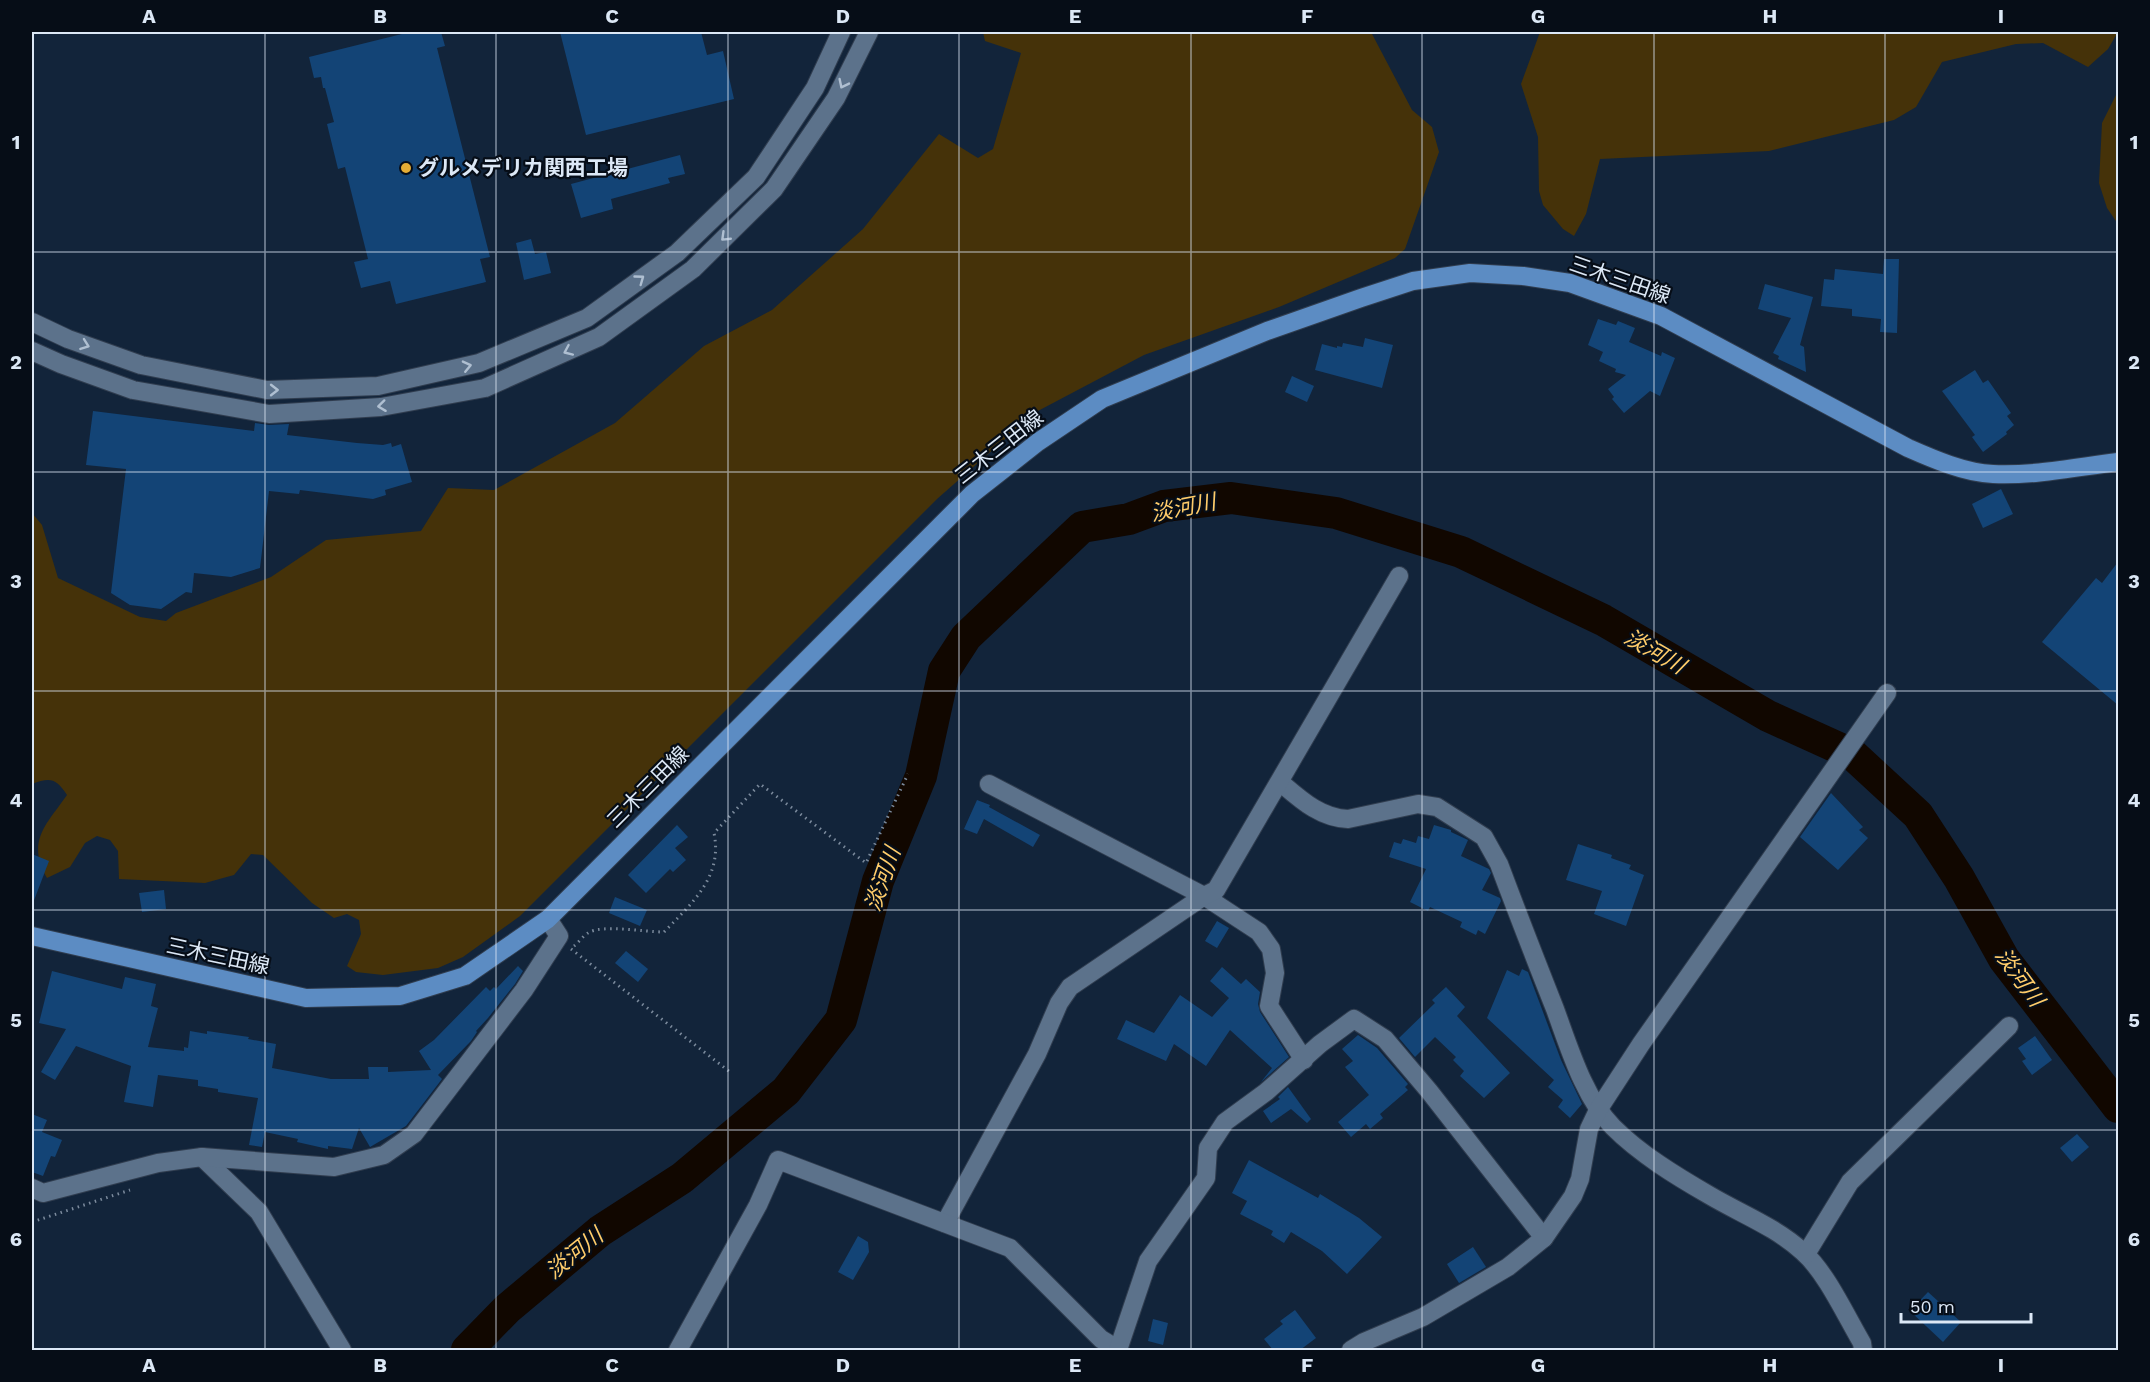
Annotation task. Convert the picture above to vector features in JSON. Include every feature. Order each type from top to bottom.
[{"type":"main road","name":"三木三田線","points":[[32,936],[306,998],[400,996],[465,976],[548,919],[972,494],[1038,442],[1102,399],[1267,331],[1413,281],[1470,273],[1523,276],[1570,283],[1661,316],[1908,448],[1942,462],[1991,474],[2043,472],[2118,462]]},
{"type":"street","points":[[32,322],[68,339],[141,365],[267,390],[378,386],[478,363],[587,318],[677,253],[756,177],[815,88],[841,32]]},
{"type":"street","points":[[32,351],[133,390],[269,414],[381,407],[485,388],[599,337],[693,269],[774,189],[836,98],[869,32]]},
{"type":"street","points":[[945,1223],[1037,1054],[1059,1004],[1070,987],[1216,890],[1399,576]]},
{"type":"street","points":[[1351,1350],[1364,1342],[1423,1317],[1508,1267],[1544,1238],[1573,1196],[1580,1179],[1589,1129],[1598,1110],[1641,1044],[1887,693]]},
{"type":"street","points":[[1280,782],[1308,806],[1338,818],[1348,819],[1418,804],[1437,807],[1484,837],[1499,864],[1575,1061],[1598,1110],[1637,1148],[1711,1196],[1731,1205],[1788,1239],[1806,1254],[1827,1283],[1862,1343],[1863,1350]]},
{"type":"street","points":[[989,784],[1204,896],[1259,932],[1271,949],[1275,973],[1269,1006],[1304,1060]]},
{"type":"street","points":[[32,1188],[43,1193],[158,1163],[202,1157],[334,1167],[384,1155],[414,1134],[528,984],[559,936],[548,919]]},
{"type":"street","points":[[678,1350],[759,1204],[778,1160],[1010,1248],[1101,1339],[1118,1350],[1148,1261],[1206,1178],[1208,1148],[1225,1122],[1266,1092],[1320,1044],[1354,1019],[1385,1039],[1429,1091],[1544,1238]]},
{"type":"street","points":[[1806,1254],[1850,1182],[2009,1026]]},
{"type":"street","points":[[202,1157],[259,1212],[342,1350]]},
{"type":"path","points":[[564,956],[589,932],[603,927],[641,932],[664,932],[700,894],[714,867],[717,847],[714,833],[760,784],[866,863],[908,774]]},
{"type":"path","points":[[571,949],[730,1072]]},
{"type":"path","points":[[32,1221],[116,1196],[134,1188]]},
{"type":"shaded area","points":[[983,32],[1371,32],[1412,110],[1432,127],[1439,152],[1405,249],[1395,258],[1279,307],[1144,355],[1036,412],[937,499],[520,916],[463,957],[438,968],[383,975],[356,972],[347,966],[361,934],[359,920],[347,914],[334,918],[312,903],[263,855],[251,854],[234,875],[205,883],[119,879],[118,851],[110,840],[97,836],[85,843],[70,867],[47,878],[38,854],[41,834],[67,795],[52,780],[32,784],[32,513],[42,525],[58,578],[140,617],[166,621],[176,613],[271,577],[326,540],[421,531],[448,488],[494,490],[615,423],[704,346],[772,310],[863,229],[939,134],[978,158],[993,149],[1021,53],[985,41]]},
{"type":"shaded area","points":[[1540,32],[2118,32],[2108,49],[2088,67],[2043,43],[2016,44],[1942,62],[1916,107],[1894,120],[1769,151],[1600,159],[1586,214],[1574,236],[1563,229],[1543,205],[1539,191],[1538,137],[1521,84]]},
{"type":"shaded area","points":[[2118,91],[2118,224],[2107,208],[2099,183],[2102,123]]},
{"type":"building","name":"グルメデリカ関西工場","points":[[410,32],[441,32],[445,46],[437,48],[490,257],[480,259],[486,282],[396,304],[390,281],[361,288],[354,262],[368,259],[345,167],[338,169],[327,124],[334,122],[325,88],[323,88],[321,77],[314,78],[309,57]]},
{"type":"building","points":[[560,32],[701,32],[707,55],[723,51],[734,99],[586,135]]},
{"type":"building","points":[[680,155],[685,174],[668,178],[670,183],[611,199],[613,209],[581,218],[571,184]]},
{"type":"building","points":[[531,239],[535,254],[546,252],[551,273],[524,280],[516,243]]},
{"type":"building","points":[[1884,259],[1899,259],[1897,333],[1880,332],[1881,319],[1852,316],[1852,309],[1821,306],[1824,279],[1834,280],[1835,269],[1883,274]]},
{"type":"building","points":[[1765,284],[1813,297],[1800,345],[1804,347],[1806,372],[1778,359],[1779,356],[1773,353],[1791,318],[1758,309]]},
{"type":"building","points":[[1598,319],[1616,325],[1618,321],[1635,328],[1629,342],[1661,356],[1662,352],[1675,358],[1660,396],[1650,391],[1624,413],[1612,399],[1614,397],[1608,389],[1626,375],[1615,372],[1616,369],[1599,361],[1603,352],[1588,345]]},
{"type":"building","points":[[1365,338],[1393,345],[1382,388],[1315,370],[1322,344],[1337,348],[1337,346],[1342,347],[1343,343],[1363,347]]},
{"type":"building","points":[[1975,370],[1983,383],[1988,380],[2011,413],[2007,416],[2014,425],[2006,432],[2007,434],[1983,452],[1972,437],[1975,435],[1942,391]]},
{"type":"building","points":[[1292,376],[1314,386],[1307,402],[1285,392]]},
{"type":"building","points":[[93,411],[254,431],[255,423],[289,424],[287,435],[383,445],[391,443],[392,447],[401,444],[412,482],[385,490],[386,495],[373,499],[300,490],[299,494],[269,491],[260,568],[231,577],[194,573],[192,593],[186,592],[161,609],[130,605],[111,593],[126,469],[86,465]]},
{"type":"building","points":[[2001,489],[2013,514],[1983,528],[1972,504]]},
{"type":"building","points":[[2118,562],[2118,705],[2042,642],[2096,578],[2102,583]]},
{"type":"building","points":[[1831,793],[1863,827],[1859,830],[1868,838],[1838,870],[1800,837]]},
{"type":"building","points":[[977,800],[990,805],[989,807],[1040,835],[1033,847],[984,819],[977,834],[964,829]]},
{"type":"building","points":[[677,825],[688,837],[675,848],[686,860],[673,872],[670,869],[646,893],[628,875]]},
{"type":"building","points":[[1434,825],[1451,830],[1468,840],[1461,856],[1489,869],[1491,873],[1482,890],[1500,898],[1501,901],[1485,934],[1478,930],[1476,935],[1460,927],[1462,922],[1430,907],[1428,911],[1410,902],[1426,869],[1389,857],[1394,842],[1401,844],[1403,839],[1416,843],[1418,836],[1429,839]]},
{"type":"building","points":[[1578,844],[1612,855],[1611,858],[1631,865],[1629,869],[1644,875],[1626,926],[1594,914],[1602,891],[1566,880]]},
{"type":"building","points":[[32,854],[49,861],[33,903],[32,903]]},
{"type":"building","points":[[164,890],[166,909],[142,912],[139,893]]},
{"type":"building","points":[[615,897],[647,910],[640,926],[609,913]]},
{"type":"building","points":[[1217,921],[1229,928],[1217,948],[1205,941]]},
{"type":"building","points":[[626,951],[648,969],[638,982],[615,963]]},
{"type":"building","points":[[518,966],[523,971],[515,984],[476,1031],[471,1041],[438,1075],[442,1079],[406,1126],[370,1147],[359,1128],[352,1149],[328,1146],[328,1149],[297,1142],[298,1139],[265,1132],[262,1147],[249,1145],[258,1098],[218,1092],[218,1089],[198,1086],[198,1080],[158,1075],[153,1107],[124,1102],[131,1066],[76,1046],[55,1080],[41,1072],[66,1029],[39,1023],[52,971],[122,989],[125,977],[156,984],[151,1006],[158,1008],[148,1047],[184,1051],[184,1047],[188,1048],[190,1031],[249,1037],[248,1039],[276,1044],[272,1068],[331,1079],[369,1079],[368,1067],[388,1067],[388,1072],[431,1070],[419,1051],[434,1040],[486,987],[490,991],[494,987],[496,989]]},
{"type":"building","points":[[1222,967],[1241,984],[1246,979],[1260,992],[1258,1004],[1260,1012],[1289,1057],[1261,1082],[1272,1068],[1230,1030],[1206,1066],[1174,1044],[1166,1061],[1117,1039],[1126,1020],[1154,1033],[1180,995],[1212,1017],[1229,998],[1210,981]]},
{"type":"building","points":[[1522,969],[1528,972],[1561,1060],[1582,1104],[1570,1118],[1558,1107],[1563,1100],[1548,1087],[1554,1080],[1487,1018],[1507,970],[1519,976]]},
{"type":"building","points":[[1446,987],[1465,1007],[1457,1016],[1510,1073],[1484,1098],[1460,1076],[1464,1071],[1453,1060],[1456,1057],[1435,1037],[1415,1057],[1399,1038],[1435,1003],[1432,1000]]},
{"type":"building","points":[[1358,1035],[1377,1048],[1408,1084],[1405,1087],[1408,1090],[1380,1114],[1383,1118],[1370,1129],[1366,1124],[1351,1137],[1338,1122],[1369,1095],[1345,1067],[1353,1061],[1342,1049]]},
{"type":"building","points":[[2035,1036],[2052,1060],[2032,1075],[2022,1061],[2026,1059],[2018,1048]]},
{"type":"building","points":[[1288,1087],[1311,1119],[1307,1123],[1291,1109],[1271,1123],[1263,1111],[1280,1099],[1278,1097]]},
{"type":"building","points":[[32,1114],[47,1120],[42,1132],[62,1140],[55,1157],[51,1156],[43,1176],[32,1172]]},
{"type":"building","points":[[2077,1134],[2089,1147],[2072,1162],[2060,1148]]},
{"type":"building","points":[[1249,1160],[1318,1198],[1320,1194],[1359,1218],[1382,1237],[1347,1274],[1322,1251],[1291,1232],[1284,1243],[1271,1235],[1273,1231],[1240,1214],[1247,1201],[1232,1193]]},
{"type":"building","points":[[858,1236],[868,1242],[869,1252],[853,1280],[838,1272]]},
{"type":"building","points":[[1473,1247],[1486,1267],[1459,1283],[1447,1264]]},
{"type":"building","points":[[1928,1292],[1961,1322],[1943,1342],[1910,1311]]},
{"type":"building","points":[[1295,1310],[1316,1338],[1300,1350],[1273,1350],[1264,1339],[1283,1324],[1280,1321]]},
{"type":"building","points":[[1153,1319],[1168,1323],[1163,1345],[1148,1341]]},
{"type":"waterway","name":"淡河川","points":[[467,1350],[507,1309],[600,1231],[682,1178],[786,1091],[841,1020],[878,881],[921,776],[944,671],[966,637],[1082,527],[1129,519],[1164,506],[1231,498],[1336,513],[1461,552],[1603,620],[1768,716],[1852,754],[1918,815],[1959,878],[2004,959],[2118,1107]]},
{"type":"place","name":"グルメデリカ関西工場","points":[[406,168]]}]
